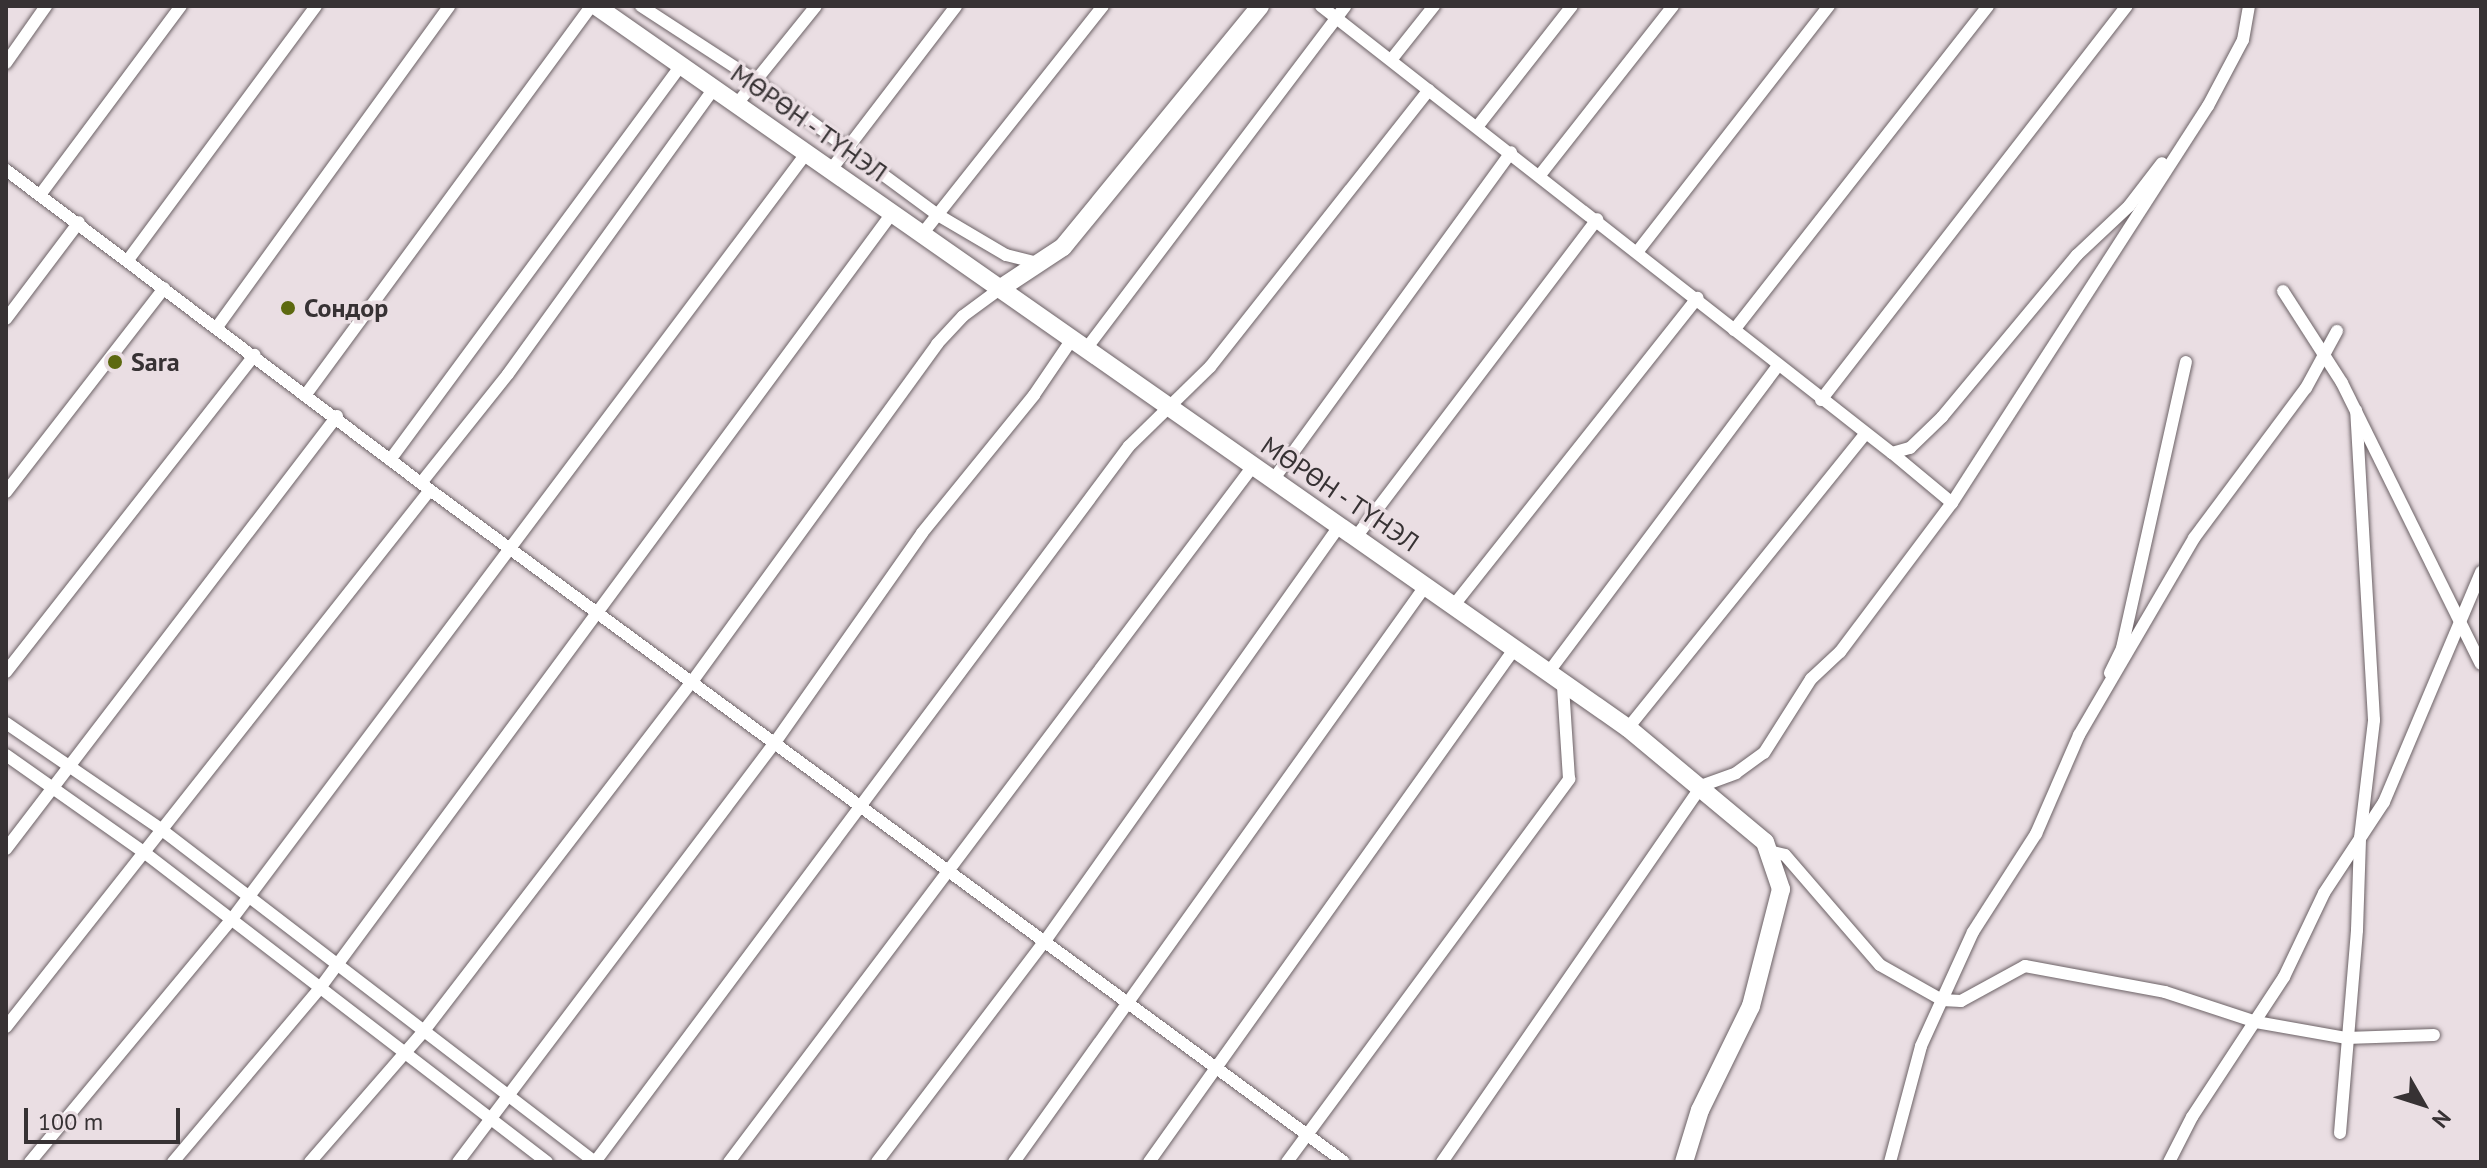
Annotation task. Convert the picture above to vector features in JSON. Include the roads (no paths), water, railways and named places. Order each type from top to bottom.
[{"type":"street","points":[[6,63],[46,6]]},
{"type":"street","points":[[40,195],[181,6]]},
{"type":"street","points":[[128,260],[316,6]]},
{"type":"street","points":[[217,327],[449,6]]},
{"type":"street","points":[[307,393],[594,6]]},
{"type":"street","name":"МӨРӨН - ТҮНЭЛ","points":[[594,6],[682,64],[805,155],[893,212],[1628,728],[1701,786],[1773,852]]},
{"type":"street","points":[[641,6],[756,81],[938,215],[1006,255],[1041,264]]},
{"type":"street","points":[[736,105],[816,6]]},
{"type":"street","points":[[830,171],[956,6]]},
{"type":"street","points":[[923,233],[1103,6]]},
{"type":"street","points":[[310,1162],[423,1032],[694,679],[937,344],[963,316],[1063,247],[1260,6]]},
{"type":"street","points":[[1321,6],[1638,251],[1952,503]]},
{"type":"street","points":[[458,1162],[494,1119],[776,741],[922,533],[1079,344],[1345,6]]},
{"type":"street","points":[[1391,60],[1434,6]]},
{"type":"street","points":[[1477,127],[1572,6]]},
{"type":"street","points":[[1540,175],[1673,6]]},
{"type":"street","points":[[1638,251],[1829,6]]},
{"type":"street","points":[[1734,330],[1988,6]]},
{"type":"street","points":[[1821,400],[2127,6]]},
{"type":"street","points":[[1442,1162],[1701,786],[1736,773],[1764,753],[1811,679],[1840,652],[1952,503],[2208,106],[2243,40],[2249,6]]},
{"type":"street","points":[[390,460],[682,64]]},
{"type":"street","points":[[6,1027],[145,853],[425,486],[714,88]]},
{"type":"street","points":[[6,723],[162,830],[595,1162],[1129,446],[1210,367],[1429,90]]},
{"type":"street","points":[[1892,453],[1910,448],[1942,417],[2077,255],[2129,206],[2208,106]]},
{"type":"street","points":[[1273,480],[1511,152]]},
{"type":"street","points":[[30,1162],[232,919],[510,544],[805,155]]},
{"type":"street","points":[[6,170],[307,393],[425,486],[510,544],[694,679],[1306,1137],[1344,1162]]},
{"type":"street","points":[[173,1162],[320,988],[336,962],[893,212]]},
{"type":"street","points":[[1356,537],[1597,219]]},
{"type":"street","points":[[6,319],[79,222]]},
{"type":"street","points":[[6,492],[164,288]]},
{"type":"street","points":[[2283,291],[2356,411],[2424,541],[2460,625],[2481,664]]},
{"type":"street","points":[[1454,605],[1697,298]]},
{"type":"street","points":[[2092,715],[2194,538],[2326,359],[2337,331]]},
{"type":"street","points":[[6,672],[255,355]]},
{"type":"street","points":[[1890,1162],[1921,1046],[1973,932],[2036,834],[2122,648],[2186,362]]},
{"type":"street","points":[[1287,1162],[1569,779],[1555,679],[1778,365]]},
{"type":"street","points":[[2340,1133],[2357,930],[2360,838],[2374,720],[2356,411]]},
{"type":"street","points":[[6,849],[55,790],[69,766],[337,416]]},
{"type":"street","points":[[1628,728],[1865,434]]},
{"type":"street","points":[[729,1162],[1253,466]]},
{"type":"street","points":[[877,1162],[1045,941],[1340,525]]},
{"type":"street","points":[[2169,1162],[2192,1117],[2284,977],[2304,929],[2384,802],[2481,572]]},
{"type":"street","points":[[1014,1162],[1131,1004],[1426,585]]},
{"type":"street","points":[[1149,1162],[1219,1069],[1515,648]]},
{"type":"street","points":[[6,755],[145,853],[407,1051],[547,1162]]},
{"type":"street","points":[[1684,1162],[1700,1110],[1751,1006],[1781,889],[1773,852],[1785,855],[1880,965],[1942,1000],[1961,1001],[2013,969],[2034,966],[2165,992],[2256,1022],[2346,1038],[2434,1035]]},
{"type":"place","name":"Сондор","points":[[288,308]]},
{"type":"place","name":"Sara","points":[[115,362]]}]
